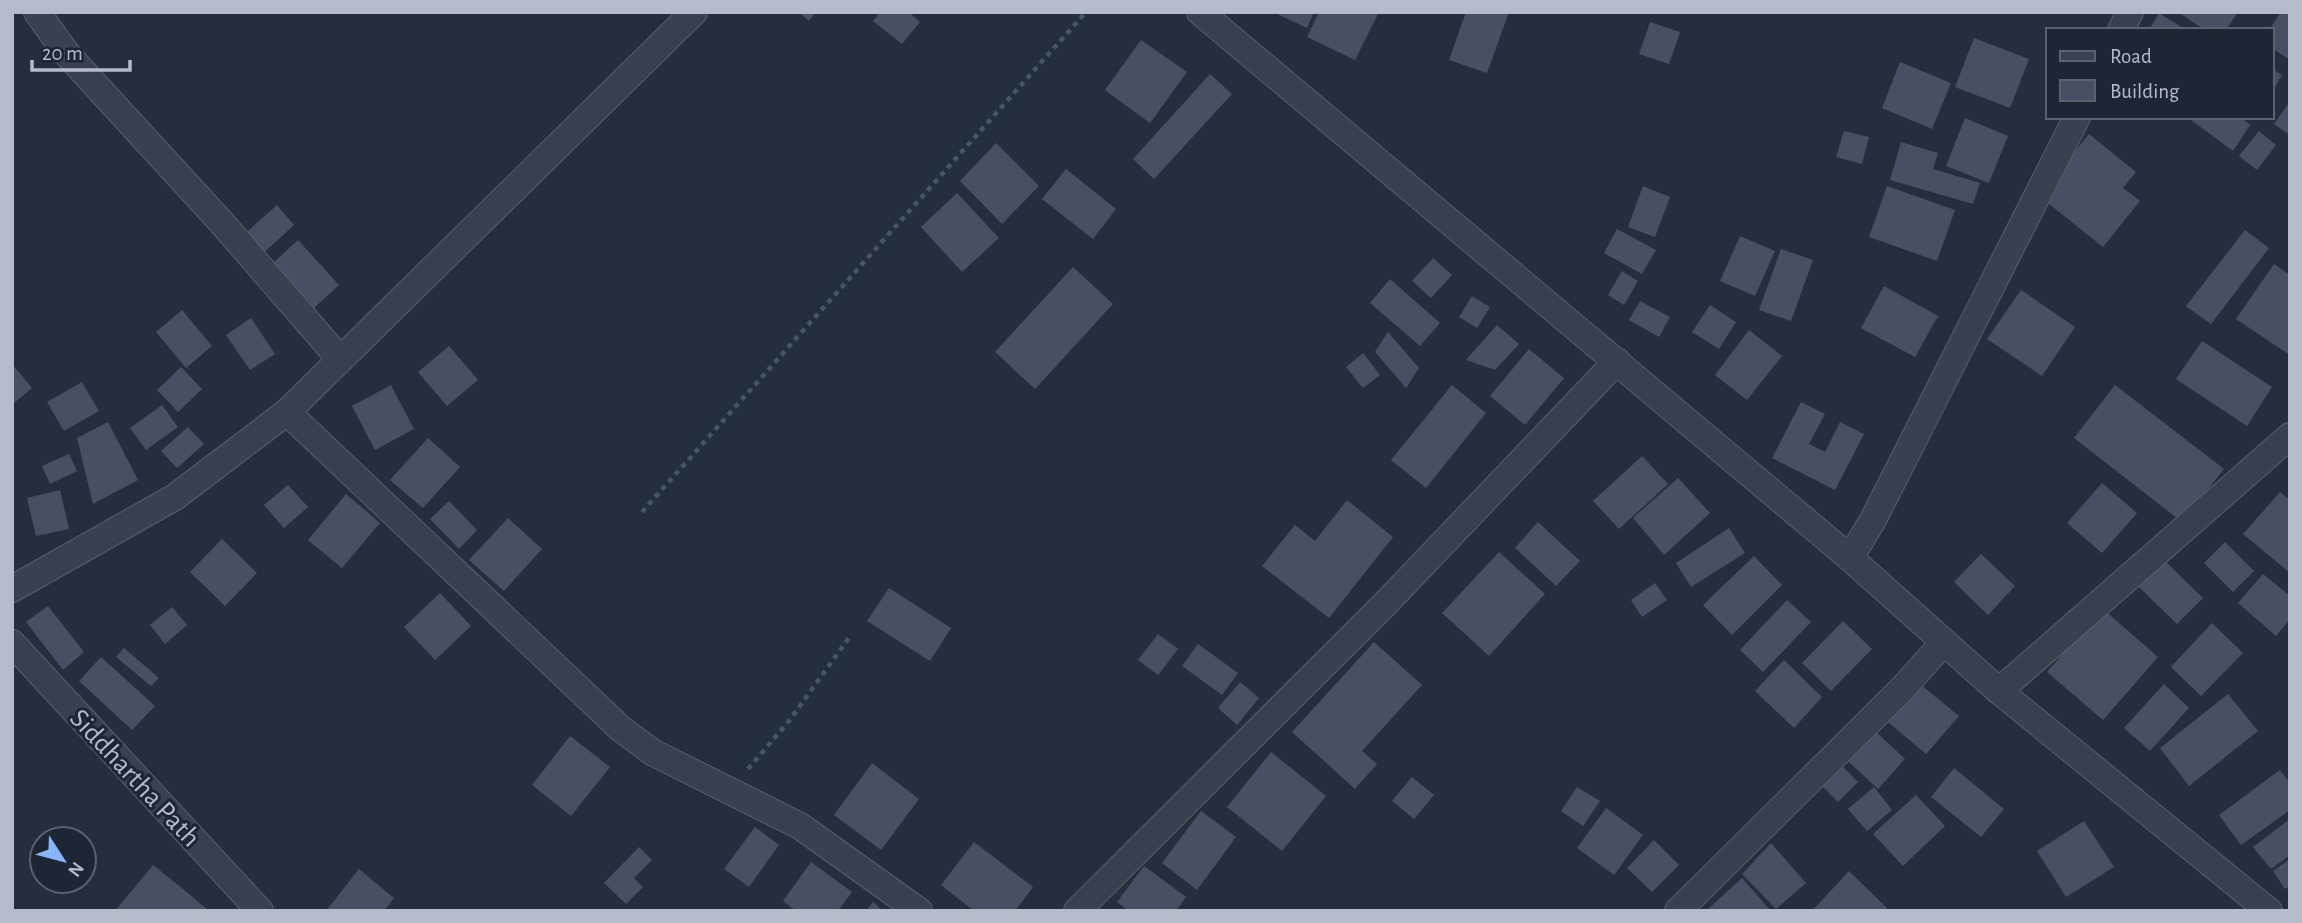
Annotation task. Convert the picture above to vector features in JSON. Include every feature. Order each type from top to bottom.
[{"type":"street","points":[[37,12],[67,54],[222,223],[340,359]]},
{"type":"street","points":[[14,583],[175,497],[287,412],[694,12]]},
{"type":"street","points":[[1200,12],[1850,558],[1999,691],[2269,911]]},
{"type":"street","points":[[2122,28],[2130,12]]},
{"type":"street","points":[[1850,558],[1874,520],[2076,119]]},
{"type":"street","points":[[1077,911],[1384,605],[1617,361]]},
{"type":"street","points":[[287,412],[620,728],[652,752],[800,826],[919,911]]},
{"type":"street","points":[[1999,691],[2290,436]]},
{"type":"street","points":[[1678,911],[1903,688],[1944,642]]},
{"type":"street","name":"Siddhartha Path","points":[[12,643],[260,911]]},
{"type":"path","points":[[642,512],[1086,12]]},
{"type":"path","points":[[729,791],[789,721],[852,635]]},
{"type":"building","points":[[798,12],[816,12],[809,21]]},
{"type":"building","points":[[880,12],[909,12],[920,22],[902,44],[873,21]]},
{"type":"building","points":[[1273,12],[1314,12],[1307,28]]},
{"type":"building","points":[[1319,12],[1379,12],[1355,60],[1307,37]]},
{"type":"building","points":[[1466,12],[1509,12],[1487,73],[1449,60]]},
{"type":"building","points":[[2178,12],[2238,12],[2227,28],[2202,28]]},
{"type":"building","points":[[2281,12],[2290,12],[2290,60],[2274,49],[2274,28],[2270,28]]},
{"type":"building","points":[[2159,13],[2183,28],[2150,28]]},
{"type":"building","points":[[1650,22],[1680,32],[1669,64],[1639,54]]},
{"type":"building","points":[[1974,38],[2029,59],[2010,108],[1955,87]]},
{"type":"building","points":[[1141,40],[1187,72],[1150,123],[1105,90]]},
{"type":"building","points":[[1900,62],[1951,83],[1932,129],[1882,108]]},
{"type":"building","points":[[2274,70],[2282,75],[2274,89]]},
{"type":"building","points":[[1210,74],[1232,94],[1154,179],[1133,159]]},
{"type":"building","points":[[2290,101],[2290,135],[2274,124]]},
{"type":"building","points":[[1965,118],[2008,136],[1989,183],[1946,166]]},
{"type":"building","points":[[2190,119],[2243,119],[2250,125],[2233,151]]},
{"type":"building","points":[[1844,131],[1869,137],[1862,164],[1836,157]]},
{"type":"building","points":[[2259,131],[2276,145],[2257,170],[2239,156]]},
{"type":"building","points":[[2089,134],[2136,172],[2123,188],[2140,201],[2103,247],[2039,196]]},
{"type":"building","points":[[1901,142],[1938,153],[1933,169],[1980,183],[1973,204],[1890,180]]},
{"type":"building","points":[[996,143],[1039,186],[1002,224],[960,181]]},
{"type":"building","points":[[1066,169],[1116,209],[1093,239],[1042,199]]},
{"type":"building","points":[[1643,186],[1670,197],[1655,237],[1628,227]]},
{"type":"building","points":[[1887,186],[1955,210],[1937,261],[1869,237]]},
{"type":"building","points":[[957,193],[999,238],[962,272],[921,227]]},
{"type":"building","points":[[277,205],[294,225],[257,259],[239,239]]},
{"type":"building","points":[[1617,229],[1656,250],[1642,274],[1604,253]]},
{"type":"building","points":[[2245,230],[2269,248],[2211,324],[2186,306]]},
{"type":"building","points":[[1740,236],[1775,251],[1755,296],[1720,281]]},
{"type":"building","points":[[298,240],[339,285],[314,308],[273,263]]},
{"type":"building","points":[[1781,249],[1813,260],[1791,321],[1759,310]]},
{"type":"building","points":[[1433,258],[1452,275],[1431,298],[1412,281]]},
{"type":"building","points":[[2274,264],[2290,275],[2290,355],[2236,319]]},
{"type":"building","points":[[1073,267],[1113,304],[1035,389],[995,352]]},
{"type":"building","points":[[1622,271],[1638,281],[1624,305],[1608,295]]},
{"type":"building","points":[[1390,279],[1440,323],[1420,346],[1370,303]]},
{"type":"building","points":[[1884,286],[1938,316],[1915,357],[1861,328]]},
{"type":"building","points":[[2021,290],[2075,327],[2042,376],[1987,339]]},
{"type":"building","points":[[1472,296],[1490,307],[1477,328],[1459,317]]},
{"type":"building","points":[[1640,301],[1670,317],[1659,337],[1629,320]]},
{"type":"building","points":[[1710,305],[1736,322],[1719,349],[1692,332]]},
{"type":"building","points":[[182,310],[212,346],[186,368],[156,332]]},
{"type":"building","points":[[251,318],[275,354],[250,370],[226,335]]},
{"type":"building","points":[[1497,325],[1519,344],[1495,370],[1466,360]]},
{"type":"building","points":[[1749,330],[1782,356],[1747,400],[1715,375]]},
{"type":"building","points":[[1388,332],[1419,368],[1406,388],[1375,352]]},
{"type":"building","points":[[2202,341],[2272,387],[2247,426],[2176,379]]},
{"type":"building","points":[[449,346],[478,380],[447,406],[418,372]]},
{"type":"building","points":[[1529,349],[1564,378],[1525,425],[1490,396]]},
{"type":"building","points":[[1363,353],[1380,375],[1363,388],[1346,367]]},
{"type":"building","points":[[12,364],[32,388],[12,405]]},
{"type":"building","points":[[181,367],[202,389],[178,412],[157,390]]},
{"type":"building","points":[[82,382],[99,411],[64,431],[47,402]]},
{"type":"building","points":[[391,385],[414,429],[375,450],[352,406]]},
{"type":"building","points":[[1452,385],[1486,413],[1426,488],[1391,460]]},
{"type":"building","points":[[2115,385],[2224,469],[2182,522],[2074,438]]},
{"type":"building","points":[[1801,402],[1825,414],[1809,444],[1825,452],[1840,422],[1864,434],[1835,490],[1772,458]]},
{"type":"building","points":[[162,405],[178,427],[146,450],[130,428]]},
{"type":"building","points":[[108,422],[138,480],[93,504],[77,438]]},
{"type":"building","points":[[188,427],[204,444],[177,468],[161,451]]},
{"type":"building","points":[[428,438],[460,467],[423,508],[390,480]]},
{"type":"building","points":[[69,454],[77,471],[50,484],[42,466]]},
{"type":"building","points":[[1642,456],[1668,484],[1619,529],[1593,501]]},
{"type":"building","points":[[1678,478],[1710,513],[1664,555],[1633,518]]},
{"type":"building","points":[[2102,483],[2137,513],[2102,553],[2067,523]]},
{"type":"building","points":[[288,485],[308,507],[284,528],[264,505]]},
{"type":"building","points":[[60,490],[69,529],[36,536],[27,498]]},
{"type":"building","points":[[2280,492],[2290,500],[2290,573],[2243,534]]},
{"type":"building","points":[[346,494],[380,523],[342,568],[308,540]]},
{"type":"building","points":[[1347,500],[1393,537],[1329,618],[1262,566],[1295,525],[1315,541]]},
{"type":"building","points":[[449,501],[477,530],[459,549],[430,519]]},
{"type":"building","points":[[508,518],[542,549],[504,591],[469,560]]},
{"type":"building","points":[[1538,522],[1580,561],[1556,586],[1515,548]]},
{"type":"building","points":[[1729,528],[1745,553],[1691,587],[1676,563]]},
{"type":"building","points":[[222,539],[257,573],[225,606],[190,572]]},
{"type":"building","points":[[2225,542],[2254,571],[2233,592],[2204,563]]},
{"type":"building","points":[[1499,552],[1545,594],[1489,656],[1442,613]]},
{"type":"building","points":[[1981,554],[2015,586],[1988,615],[1954,582]]},
{"type":"building","points":[[1754,556],[1782,585],[1732,635],[1703,605]]},
{"type":"building","points":[[2164,560],[2203,598],[2177,624],[2138,586]]},
{"type":"building","points":[[2263,574],[2290,596],[2290,619],[2276,636],[2238,603]]},
{"type":"building","points":[[1655,583],[1667,600],[1642,617],[1631,600]]},
{"type":"building","points":[[889,588],[951,628],[930,661],[867,621]]},
{"type":"building","points":[[440,593],[471,626],[435,660],[404,627]]},
{"type":"building","points":[[1787,600],[1811,622],[1763,672],[1740,650]]},
{"type":"building","points":[[48,606],[84,652],[63,670],[26,622]]},
{"type":"building","points":[[172,607],[187,625],[165,644],[150,625]]},
{"type":"building","points":[[2102,608],[2158,657],[2103,720],[2047,672]]},
{"type":"building","points":[[1843,621],[1872,649],[1831,691],[1802,663]]},
{"type":"building","points":[[2212,623],[2243,653],[2201,696],[2171,667]]},
{"type":"building","points":[[1158,634],[1178,649],[1158,675],[1138,660]]},
{"type":"building","points":[[1374,642],[1422,685],[1362,751],[1377,764],[1355,789],[1292,732]]},
{"type":"building","points":[[1198,644],[1238,673],[1222,695],[1182,666]]},
{"type":"building","points":[[124,648],[159,678],[151,686],[116,657]]},
{"type":"building","points":[[101,657],[155,706],[132,730],[79,681]]},
{"type":"building","points":[[1784,660],[1822,697],[1794,728],[1755,691]]},
{"type":"building","points":[[1915,680],[1959,716],[1926,754],[1883,718]]},
{"type":"building","points":[[1240,682],[1259,698],[1237,725],[1218,708]]},
{"type":"building","points":[[2164,684],[2189,708],[2150,751],[2124,728]]},
{"type":"building","points":[[2228,694],[2258,731],[2189,786],[2160,748]]},
{"type":"building","points":[[1875,731],[1905,759],[1878,789],[1848,761]]},
{"type":"building","points":[[570,736],[610,767],[571,816],[532,785]]},
{"type":"building","points":[[1271,752],[1326,796],[1282,851],[1227,807]]},
{"type":"building","points":[[1837,761],[1858,782],[1838,802],[1817,781]]},
{"type":"building","points":[[872,763],[919,799],[881,850],[834,815]]},
{"type":"building","points":[[1954,768],[2004,809],[1981,837],[1931,797]]},
{"type":"building","points":[[2280,770],[2290,783],[2290,810],[2241,845],[2219,815]]},
{"type":"building","points":[[1412,777],[1434,795],[1414,819],[1392,801]]},
{"type":"building","points":[[1577,787],[1600,801],[1583,826],[1561,811]]},
{"type":"building","points":[[1874,787],[1892,810],[1867,831],[1848,809]]},
{"type":"building","points":[[1916,795],[1945,826],[1903,866],[1873,834]]},
{"type":"building","points":[[1606,808],[1643,835],[1614,875],[1577,848]]},
{"type":"building","points":[[1201,811],[1236,837],[1197,890],[1162,863]]},
{"type":"building","points":[[2290,819],[2290,855],[2271,869],[2253,847]]},
{"type":"building","points":[[2084,821],[2114,867],[2066,897],[2037,851]]},
{"type":"building","points":[[755,827],[779,845],[749,887],[724,869]]},
{"type":"building","points":[[1654,840],[1679,865],[1652,892],[1627,868]]},
{"type":"building","points":[[974,842],[1033,887],[1015,911],[974,911],[941,885]]},
{"type":"building","points":[[1771,843],[1806,883],[1776,909],[1742,874]]},
{"type":"building","points":[[639,847],[652,860],[634,878],[643,887],[626,904],[604,883]]},
{"type":"building","points":[[2290,859],[2290,886],[2285,889],[2273,871]]},
{"type":"building","points":[[811,862],[852,892],[838,911],[796,911],[783,901]]},
{"type":"building","points":[[153,865],[188,893],[209,911],[115,911]]},
{"type":"building","points":[[1144,866],[1186,897],[1176,911],[1129,911],[1117,902]]},
{"type":"building","points":[[359,869],[394,898],[384,911],[326,911]]},
{"type":"building","points":[[1849,871],[1887,908],[1884,911],[1812,911]]},
{"type":"building","points":[[1742,878],[1771,911],[1706,911]]},
{"type":"building","points":[[873,902],[883,911],[866,911]]}]
